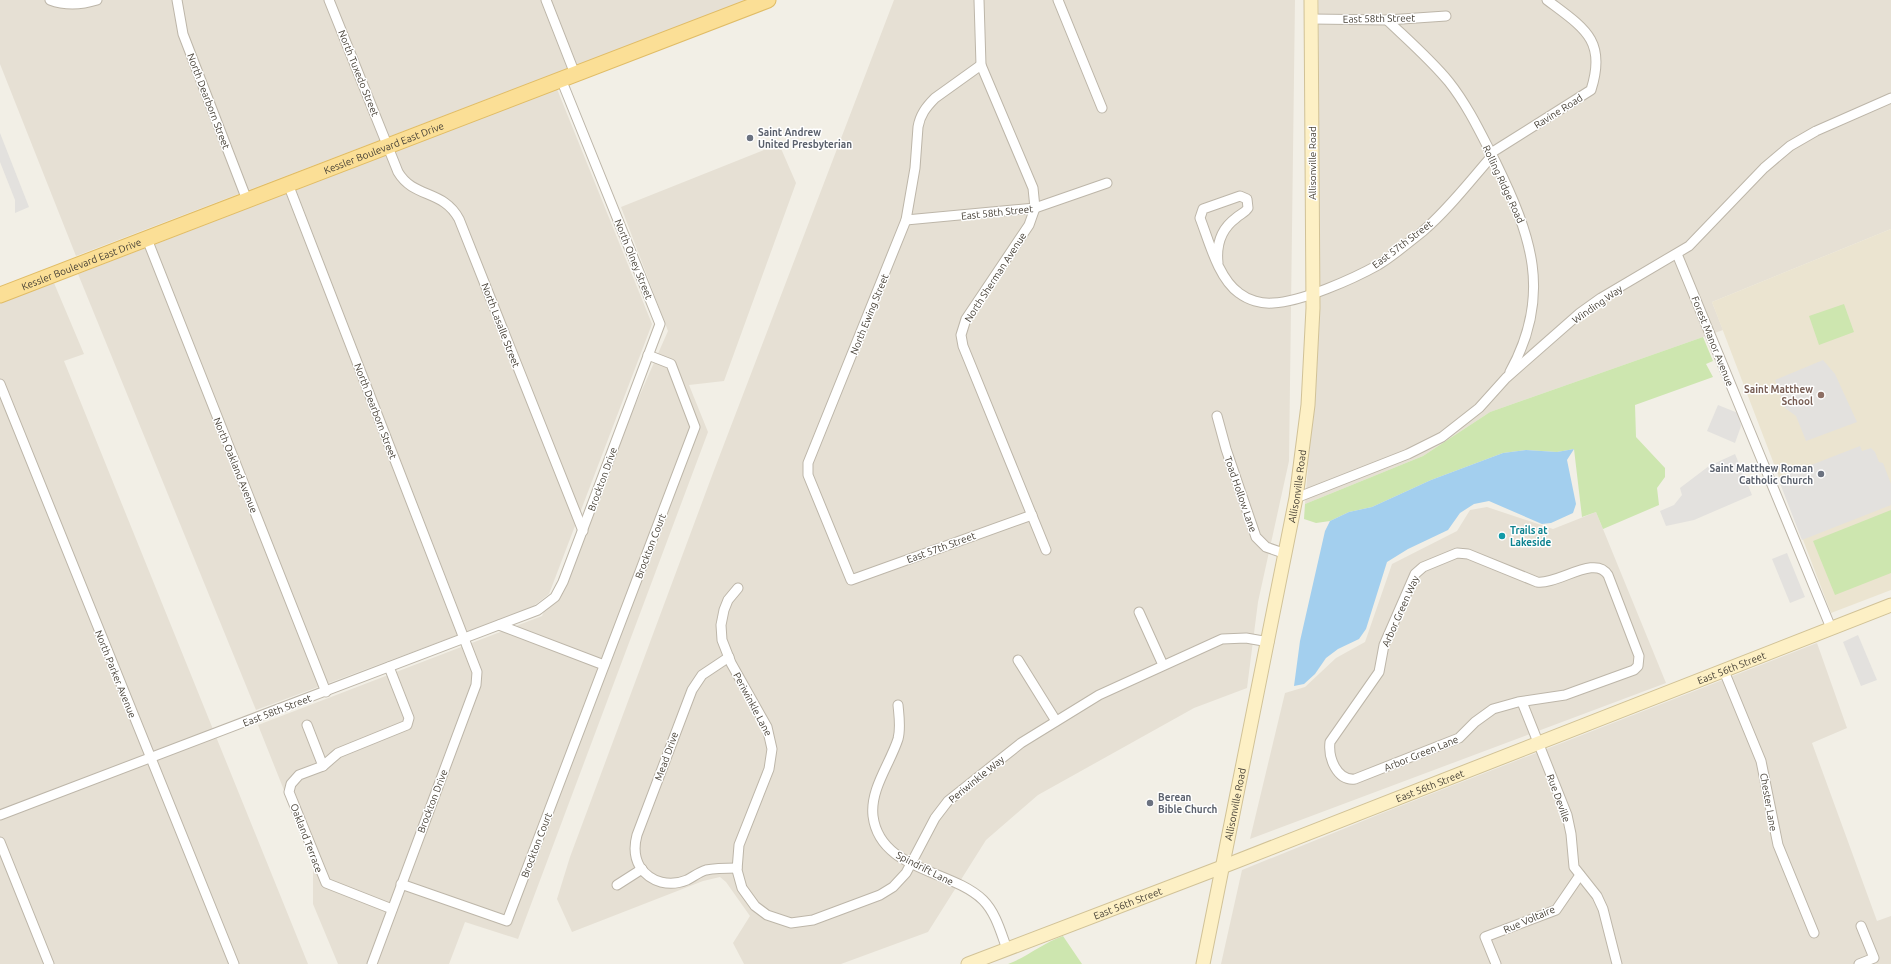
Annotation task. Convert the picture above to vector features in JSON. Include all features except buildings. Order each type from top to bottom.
[{"type":"main road","name":"Kessler Boulevard East Drive","points":[[0,295],[768,0]]},
{"type":"street","points":[[50,0],[70,4],[82,4],[98,0]]},
{"type":"street","name":"North Dearborn Street","points":[[177,0],[183,34],[247,200]]},
{"type":"street","name":"North Tuxedo Street","points":[[329,0],[388,146]]},
{"type":"street","points":[[546,0],[575,74]]},
{"type":"street","name":"North Sherman Avenue","points":[[979,0],[981,65],[1033,188],[1035,208],[1029,225],[966,319],[962,336],[963,346],[1046,550]]},
{"type":"street","points":[[1058,0],[1102,108]]},
{"type":"street","name":"Allisonville Road","points":[[1203,964],[1286,554],[1296,498],[1308,399],[1313,293],[1311,0]]},
{"type":"street","name":"Ravine Road","points":[[1492,155],[1591,90],[1596,74],[1597,58],[1593,44],[1583,28],[1547,0]]},
{"type":"street","name":"East 58th Street","points":[[1312,19],[1387,20],[1446,16]]},
{"type":"street","name":"Rolling Ridge Road","points":[[1387,20],[1441,72],[1453,88],[1472,117],[1492,155],[1525,229],[1533,272],[1532,306],[1528,327],[1517,358],[1506,378]]},
{"type":"street","name":"North Ewing Street","points":[[851,580],[809,481],[808,467],[906,220],[910,204],[918,127],[921,117],[934,98],[981,65]]},
{"type":"street","name":"North Olney Street","points":[[561,79],[660,324],[648,355]]},
{"type":"street","name":"Winding Way","points":[[1296,498],[1408,454],[1439,439],[1462,423],[1479,408],[1506,378],[1589,306],[1689,246],[1764,168],[1790,146],[1816,131],[1891,98]]},
{"type":"street","name":"North Lasalle Street","points":[[388,146],[396,168],[404,181],[419,191],[442,200],[451,207],[459,219],[583,531]]},
{"type":"street","name":"East 57th Street","points":[[1218,263],[1218,247],[1224,229],[1229,223],[1245,212],[1248,208],[1248,202],[1242,197],[1237,196],[1203,209],[1200,213],[1200,218],[1218,263],[1224,277],[1240,294],[1254,301],[1274,303],[1313,293],[1348,279],[1379,264],[1422,232],[1492,155]]},
{"type":"street","name":"East 58th Street","points":[[906,220],[1035,208],[1107,183]]},
{"type":"street","name":"North Dearborn Street","points":[[288,184],[465,638]]},
{"type":"street","name":"North Oakland Avenue","points":[[147,238],[326,692]]},
{"type":"street","name":"Forest Manor Avenue","points":[[1677,254],[1831,628]]},
{"type":"street","name":"Brockton Court","points":[[401,884],[507,921],[695,427],[671,364],[648,355]]},
{"type":"street","name":"Brockton Drive","points":[[552,600],[563,582],[583,531],[648,355]]},
{"type":"street","name":"North Parker Avenue","points":[[0,384],[234,964]]},
{"type":"street","name":"Toad Hollow Lane","points":[[1217,416],[1226,449],[1256,537],[1266,547],[1286,554]]},
{"type":"street","name":"East 57th Street","points":[[851,580],[1032,515]]},
{"type":"street","name":"Arbor Green Way","points":[[1334,764],[1329,750],[1332,738],[1379,672],[1384,645],[1412,578],[1423,567],[1457,553],[1465,553],[1542,583],[1550,582],[1592,567],[1597,567],[1607,573],[1623,615]]},
{"type":"street","name":"Periwinkle Lane","points":[[737,868],[739,845],[770,769],[772,748],[767,726],[729,657],[722,637],[722,617],[728,600],[738,588]]},
{"type":"street","name":"East 58th Street","points":[[0,815],[538,610],[552,600]]},
{"type":"street","name":"East 56th Street","points":[[968,964],[1222,867],[1891,605]]},
{"type":"street","points":[[1139,612],[1163,665]]},
{"type":"street","name":"Arbor Green Lane","points":[[1334,764],[1338,773],[1344,778],[1355,779],[1459,738],[1475,722],[1487,713],[1507,704],[1565,695],[1634,670],[1640,663],[1640,658],[1623,615]]},
{"type":"street","points":[[499,625],[604,665]]},
{"type":"street","name":"Brockton Drive","points":[[372,964],[476,685],[476,668],[465,638]]},
{"type":"street","name":"Periwinkle Way","points":[[737,868],[742,888],[755,906],[767,915],[791,923],[813,920],[887,891],[902,880],[935,818],[948,801],[1017,746],[1106,691],[1226,638],[1246,638],[1269,642]]},
{"type":"street","name":"Mead Drive","points":[[642,869],[635,852],[636,838],[681,717],[697,680],[711,668],[729,657]]},
{"type":"street","points":[[1018,660],[1056,721]]},
{"type":"street","name":"Oakland Terrace","points":[[389,667],[409,722],[406,726],[338,753],[324,766],[297,777],[290,784],[289,792],[326,883],[332,887],[392,909]]},
{"type":"street","name":"Chester Lane","points":[[1724,671],[1761,761],[1778,845],[1814,933]]},
{"type":"street","name":"Rue Deville","points":[[1522,702],[1567,815],[1571,834],[1574,867],[1597,896],[1603,909],[1617,964]]},
{"type":"street","name":"Spindrift Lane","points":[[898,705],[898,737],[876,793],[873,815],[876,829],[886,846],[897,855],[970,890],[983,900],[994,916],[1007,949]]},
{"type":"street","points":[[307,725],[324,766]]},
{"type":"street","points":[[0,842],[49,964]]},
{"type":"street","points":[[617,885],[642,869],[653,878],[666,883],[681,882],[706,870],[737,868]]},
{"type":"street","name":"Rue Voltaire","points":[[1496,964],[1485,937],[1556,910],[1580,875]]},
{"type":"street","points":[[1860,964],[1874,958],[1861,926]]},
{"type":"shaded area","points":[[0,0],[747,0],[76,256],[0,64]]},
{"type":"shaded area","points":[[894,0],[1295,0],[1289,461],[1258,602],[1247,688],[1194,708],[1038,795],[986,840],[928,932],[841,964],[744,964],[733,943],[750,916],[726,882],[720,877],[703,881],[572,932],[557,899],[570,857],[713,473]]},
{"type":"shaded area","points":[[1319,0],[1891,0],[1891,229],[1712,302],[1723,330],[1490,412],[1423,456],[1305,504],[1319,325]]},
{"type":"shaded area","points":[[557,89],[652,324],[549,594],[531,608],[256,710],[78,274]]},
{"type":"shaded area","points":[[0,133],[29,207],[15,213],[15,200],[0,162]]},
{"type":"shaded area","points":[[779,144],[796,183],[724,381],[689,385],[708,432],[518,939],[465,922],[449,964],[338,964],[313,904],[313,863],[258,725],[542,616],[668,331],[621,207]]},
{"type":"shaded area","points":[[1891,229],[1891,590],[1831,613],[1712,302]]},
{"type":"shaded area","points":[[54,283],[84,354],[64,361],[308,964],[0,964],[0,303]]},
{"type":"shaded area","points":[[1823,360],[1835,374],[1857,422],[1806,441],[1796,416],[1785,408],[1775,380]]},
{"type":"shaded area","points":[[1718,405],[1738,413],[1741,426],[1735,443],[1707,431]]},
{"type":"shaded area","points":[[1860,446],[1862,451],[1871,448],[1875,452],[1879,462],[1883,463],[1891,484],[1891,505],[1802,540],[1778,478]]},
{"type":"shaded area","points":[[1735,454],[1752,495],[1694,520],[1666,526],[1660,511],[1674,505],[1682,495],[1680,488],[1709,466]]},
{"type":"shaded area","points":[[1487,507],[1553,529],[1596,512],[1666,683],[1250,839],[1285,693],[1305,687],[1336,658],[1365,642],[1392,564],[1457,531],[1470,510]]},
{"type":"shaded area","points":[[1787,553],[1805,597],[1790,603],[1772,559]]},
{"type":"shaded area","points":[[1858,635],[1877,680],[1861,686],[1843,642]]},
{"type":"shaded area","points":[[1817,643],[1847,728],[1812,743],[1877,921],[1891,916],[1891,964],[1221,964],[1242,870],[1380,814]]},
{"type":"green space","points":[[1844,304],[1854,332],[1819,345],[1809,316]]},
{"type":"green space","points":[[1703,337],[1713,361],[1706,364],[1713,377],[1635,405],[1636,437],[1665,468],[1665,477],[1657,488],[1659,505],[1603,529],[1596,512],[1582,517],[1574,449],[1557,452],[1526,450],[1503,453],[1431,480],[1372,507],[1349,512],[1330,521],[1316,523],[1304,519],[1305,504],[1423,456],[1490,412]]},
{"type":"green space","points":[[1891,510],[1891,573],[1835,595],[1813,541]]},
{"type":"green space","points":[[1063,936],[1082,964],[1008,964],[1022,958],[1049,942]]},
{"type":"water","points":[[1574,449],[1567,460],[1576,504],[1573,513],[1551,523],[1542,524],[1489,501],[1474,504],[1460,513],[1448,530],[1408,549],[1387,562],[1366,629],[1359,639],[1338,649],[1326,658],[1315,674],[1304,684],[1294,686],[1300,641],[1325,531],[1330,521],[1349,512],[1372,507],[1431,480],[1503,453],[1526,450],[1557,452]]},
{"type":"place","name":"Saint Andrew United Presbyterian","points":[[750,138]]},
{"type":"place","name":"Saint Matthew School","points":[[1821,395]]},
{"type":"place","name":"Saint Matthew Roman Catholic Church","points":[[1821,474]]},
{"type":"place","name":"Trails at Lakeside","points":[[1502,536]]},
{"type":"place","name":"Berean Bible Church","points":[[1150,803]]}]
